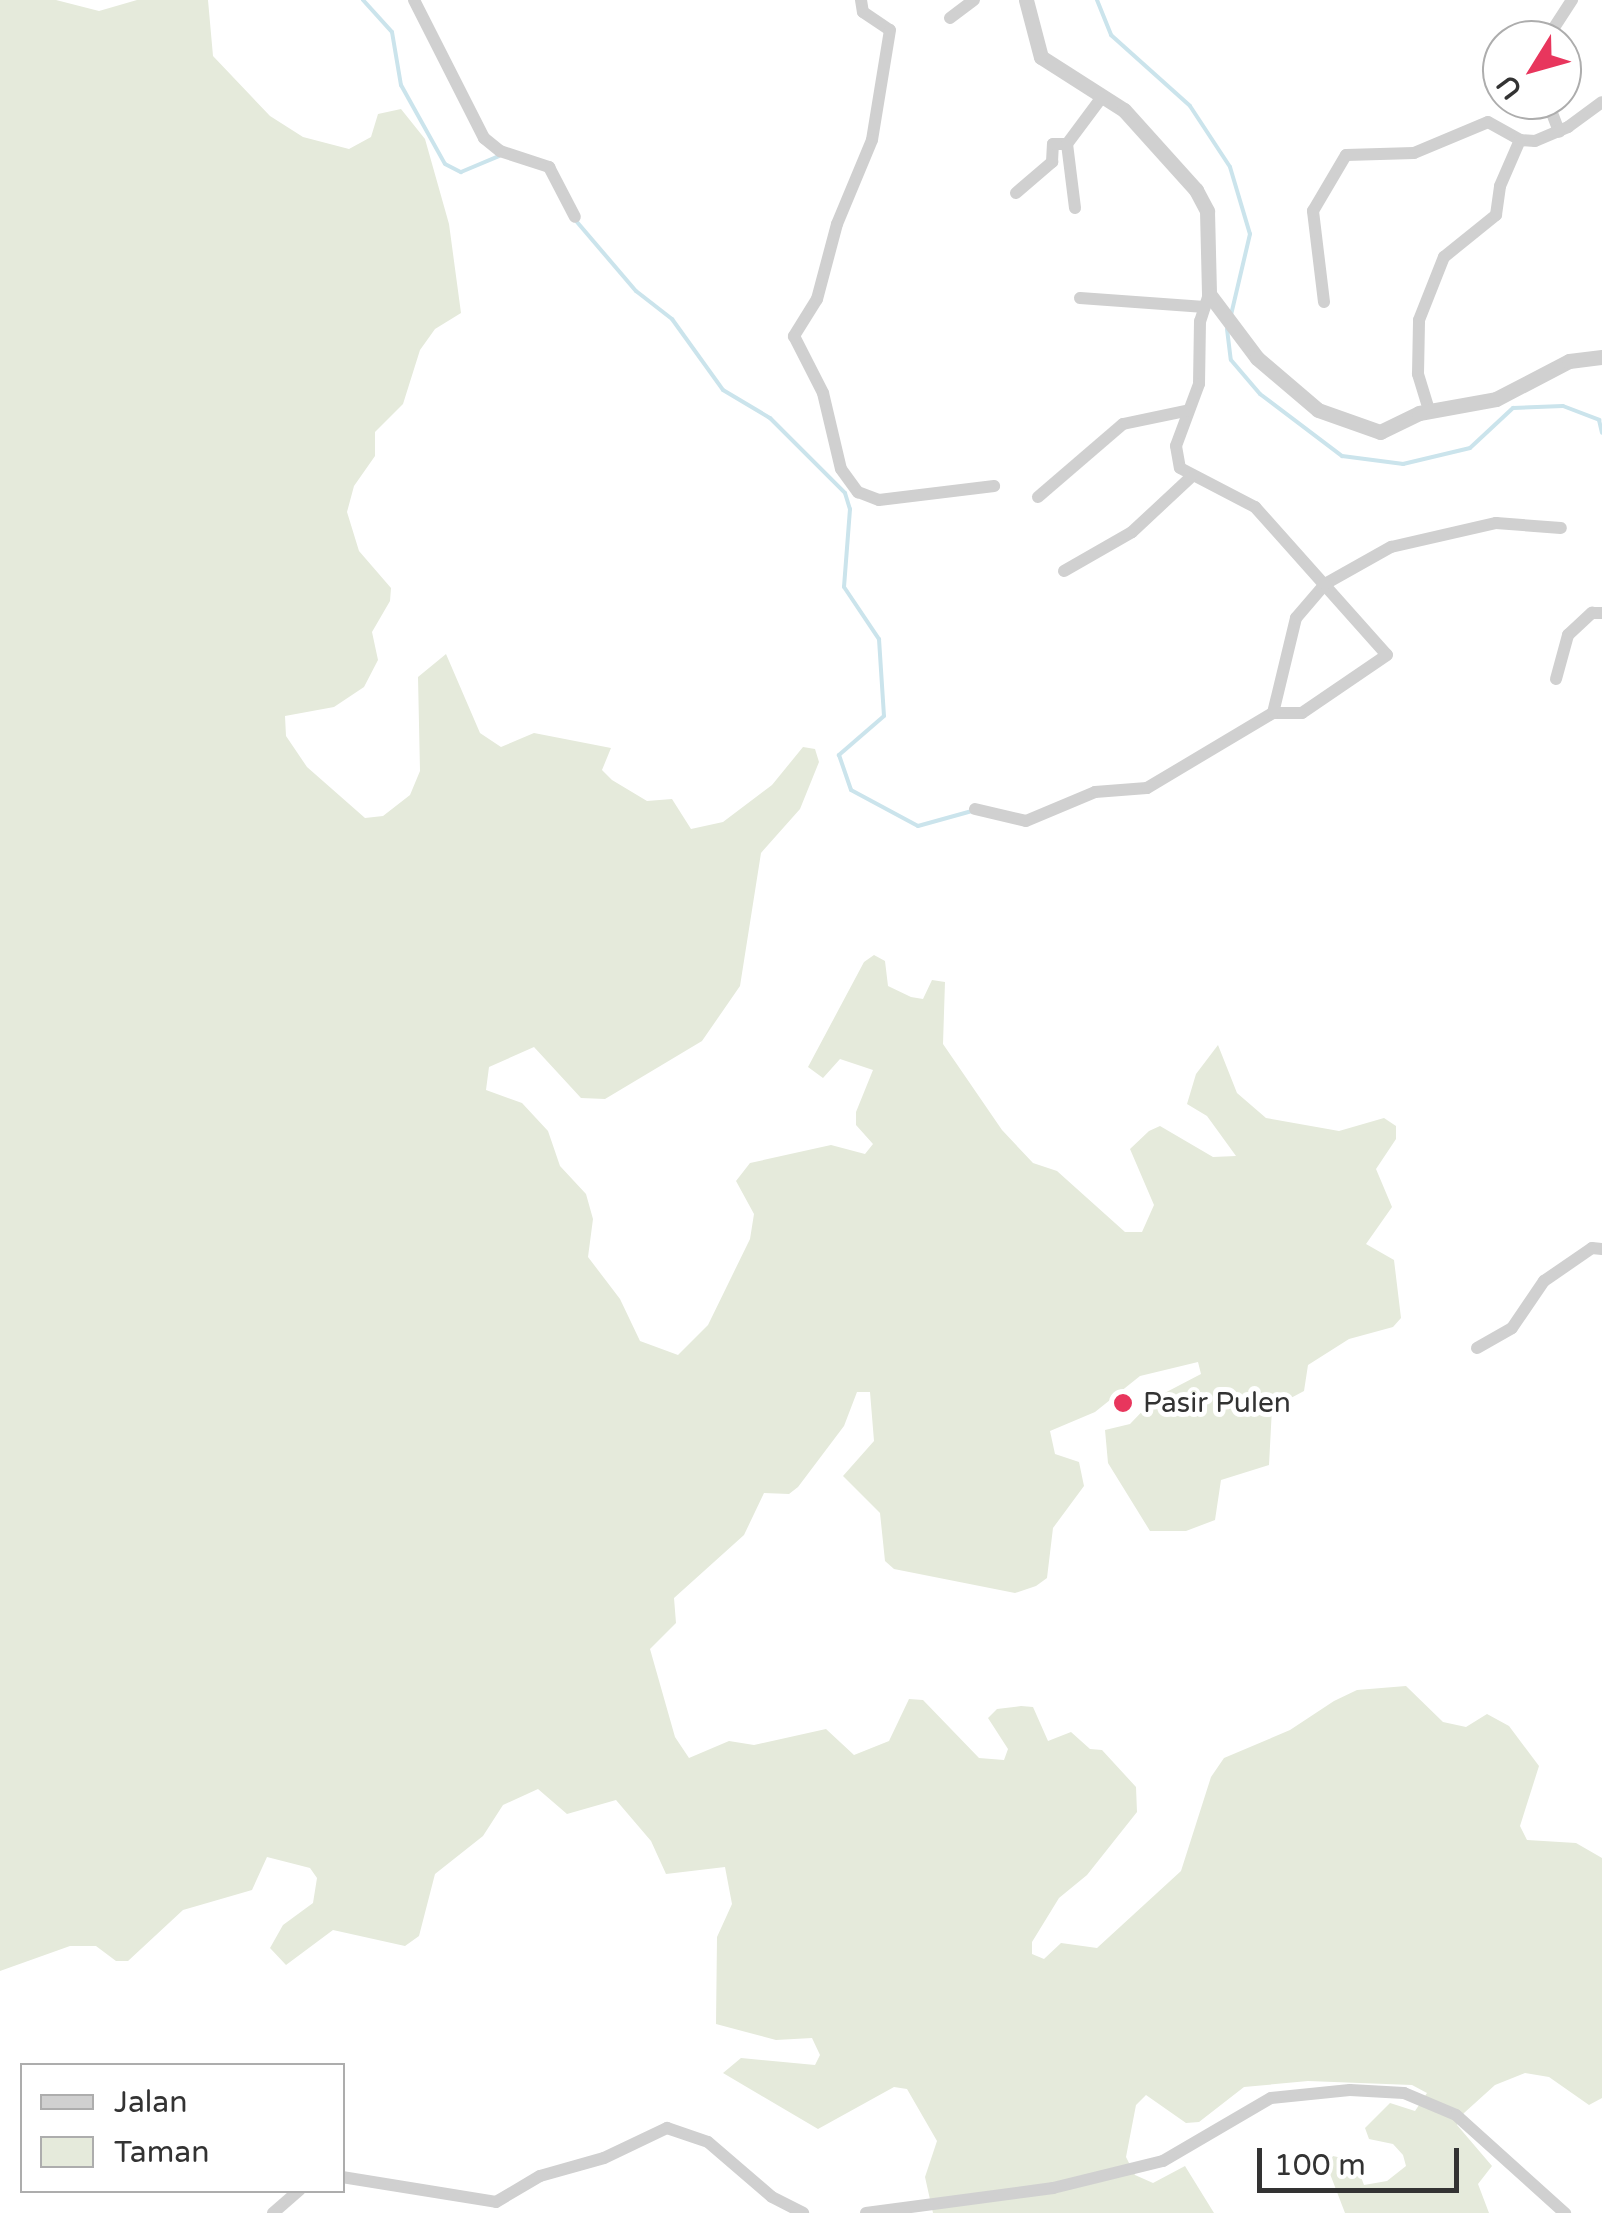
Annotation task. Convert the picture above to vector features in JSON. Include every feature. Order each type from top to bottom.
[{"type":"street","points":[[414,0],[484,138],[500,152],[552,169],[575,217]]},
{"type":"street","points":[[861,0],[863,12],[890,30],[869,156],[837,224],[817,299],[794,336],[820,382],[841,469],[858,492],[879,500],[994,486]]},
{"type":"street","points":[[950,18],[974,0]]},
{"type":"street","points":[[975,809],[1026,822],[1095,792],[1146,788],[1272,713],[1302,713],[1386,659],[1255,507],[1190,478],[1176,459],[1185,411],[1199,384],[1210,301],[1202,201],[1138,124],[1040,57],[1026,0]]},
{"type":"street","points":[[1075,208],[1067,144],[1102,97]]},
{"type":"street","points":[[1324,302],[1312,211],[1346,155],[1414,154],[1488,122],[1520,140],[1559,132],[1602,102]]},
{"type":"street","points":[[1554,120],[1559,132]]},
{"type":"street","points":[[1429,410],[1418,374],[1419,320],[1444,257],[1495,217],[1500,186],[1520,140]]},
{"type":"street","points":[[1016,193],[1052,162],[1053,144],[1067,144]]},
{"type":"street","points":[[1080,298],[1210,301],[1286,387],[1341,423],[1380,432],[1429,410],[1496,399],[1569,361],[1602,357]]},
{"type":"street","points":[[1038,497],[1123,424],[1185,411]]},
{"type":"street","points":[[1064,570],[1132,532],[1190,478]]},
{"type":"street","points":[[1272,713],[1289,630],[1324,584],[1391,548],[1458,529],[1496,524],[1561,528]]},
{"type":"street","points":[[1556,678],[1568,635],[1592,613],[1602,613]]},
{"type":"street","points":[[1478,1348],[1512,1328],[1544,1281],[1592,1248],[1602,1248]]},
{"type":"street","points":[[866,2213],[1053,2188],[1163,2161],[1271,2098],[1350,2090],[1404,2094],[1456,2114],[1565,2213]]},
{"type":"street","points":[[345,2177],[496,2202],[554,2170],[604,2158],[667,2128],[708,2142],[772,2197],[803,2213]]},
{"type":"street","points":[[274,2213],[296,2193]]},
{"type":"green space","points":[[0,0],[56,0],[99,11],[137,0],[208,0],[213,56],[270,116],[303,137],[349,149],[371,137],[378,114],[401,109],[425,139],[449,224],[461,313],[435,329],[420,350],[403,404],[375,432],[375,456],[354,486],[347,512],[359,551],[391,588],[390,601],[372,632],[378,660],[364,687],[334,707],[285,716],[286,736],[307,767],[365,818],[383,816],[410,795],[420,771],[418,677],[446,654],[480,733],[501,747],[534,733],[611,748],[602,770],[647,801],[672,799],[691,829],[723,822],[772,785],[803,747],[815,749],[819,762],[800,809],[761,853],[740,986],[702,1041],[605,1099],[581,1098],[534,1047],[489,1067],[486,1090],[522,1103],[548,1131],[560,1166],[586,1194],[593,1219],[588,1257],[620,1299],[640,1341],[678,1355],[708,1325],[750,1239],[754,1214],[736,1181],[750,1163],[831,1145],[865,1154],[873,1144],[856,1125],[856,1112],[873,1070],[840,1059],[823,1078],[808,1067],[864,962],[874,955],[885,961],[888,986],[911,997],[923,999],[932,980],[945,982],[943,1044],[1002,1130],[1033,1163],[1057,1171],[1125,1232],[1142,1232],[1154,1205],[1130,1149],[1149,1131],[1160,1126],[1213,1157],[1236,1156],[1207,1116],[1187,1104],[1196,1074],[1218,1045],[1237,1093],[1266,1118],[1339,1131],[1384,1118],[1396,1126],[1396,1139],[1376,1169],[1392,1207],[1366,1244],[1394,1260],[1401,1318],[1393,1327],[1349,1339],[1308,1365],[1304,1391],[1272,1408],[1269,1465],[1221,1480],[1215,1520],[1186,1531],[1150,1531],[1108,1463],[1105,1430],[1130,1424],[1155,1398],[1201,1374],[1198,1362],[1140,1376],[1095,1412],[1050,1431],[1055,1454],[1079,1462],[1084,1486],[1053,1528],[1047,1578],[1036,1586],[1015,1593],[894,1569],[885,1561],[880,1513],[843,1476],[874,1441],[870,1392],[857,1392],[844,1426],[798,1487],[789,1494],[764,1493],[744,1535],[674,1598],[676,1623],[650,1649],[675,1737],[689,1758],[729,1741],[754,1745],[826,1729],[854,1755],[889,1741],[909,1699],[923,1700],[979,1758],[1004,1760],[1008,1749],[988,1718],[997,1709],[1021,1706],[1033,1707],[1048,1741],[1071,1732],[1090,1749],[1102,1750],[1136,1787],[1137,1812],[1087,1875],[1059,1898],[1032,1942],[1032,1954],[1044,1959],[1061,1943],[1097,1948],[1181,1871],[1211,1777],[1224,1758],[1290,1730],[1334,1701],[1357,1690],[1406,1686],[1443,1722],[1466,1727],[1487,1714],[1509,1726],[1539,1766],[1520,1826],[1527,1840],[1576,1843],[1602,1858],[1602,2098],[1589,2105],[1549,2077],[1525,2073],[1495,2085],[1464,2113],[1457,2125],[1492,2166],[1478,2184],[1489,2213],[1345,2213],[1327,2166],[1333,2156],[1355,2161],[1364,2185],[1387,2181],[1406,2166],[1403,2155],[1393,2144],[1369,2139],[1365,2128],[1390,2103],[1415,2111],[1427,2093],[1412,2085],[1308,2081],[1244,2087],[1199,2122],[1186,2123],[1146,2095],[1136,2105],[1126,2157],[1135,2175],[1153,2183],[1185,2166],[1214,2213],[933,2213],[925,2177],[937,2141],[907,2089],[894,2087],[818,2129],[723,2073],[741,2058],[815,2065],[820,2055],[812,2038],[776,2040],[716,2024],[717,1937],[732,1904],[725,1867],[666,1874],[651,1841],[616,1800],[567,1814],[538,1789],[503,1805],[483,1836],[435,1874],[419,1936],[405,1946],[333,1930],[286,1965],[270,1948],[283,1925],[313,1903],[317,1878],[310,1868],[267,1857],[252,1890],[183,1910],[128,1961],[116,1961],[96,1946],[70,1946],[0,1971]]},
{"type":"waterway","points":[[363,0],[392,32],[401,85],[445,164],[461,172],[499,156]]},
{"type":"waterway","points":[[1097,0],[1111,35],[1190,106],[1230,167],[1250,234],[1231,315]]},
{"type":"waterway","points":[[577,222],[636,291],[672,319],[723,390],[770,418],[845,493],[850,509],[844,587],[879,639],[884,716],[839,755],[851,790],[918,826],[972,811]]},
{"type":"waterway","points":[[1227,329],[1231,360],[1260,394],[1342,456],[1403,464],[1470,448],[1513,408],[1563,406],[1599,420],[1602,433]]},
{"type":"place","name":"Pasir Pulen","points":[[1123,1403]]}]
